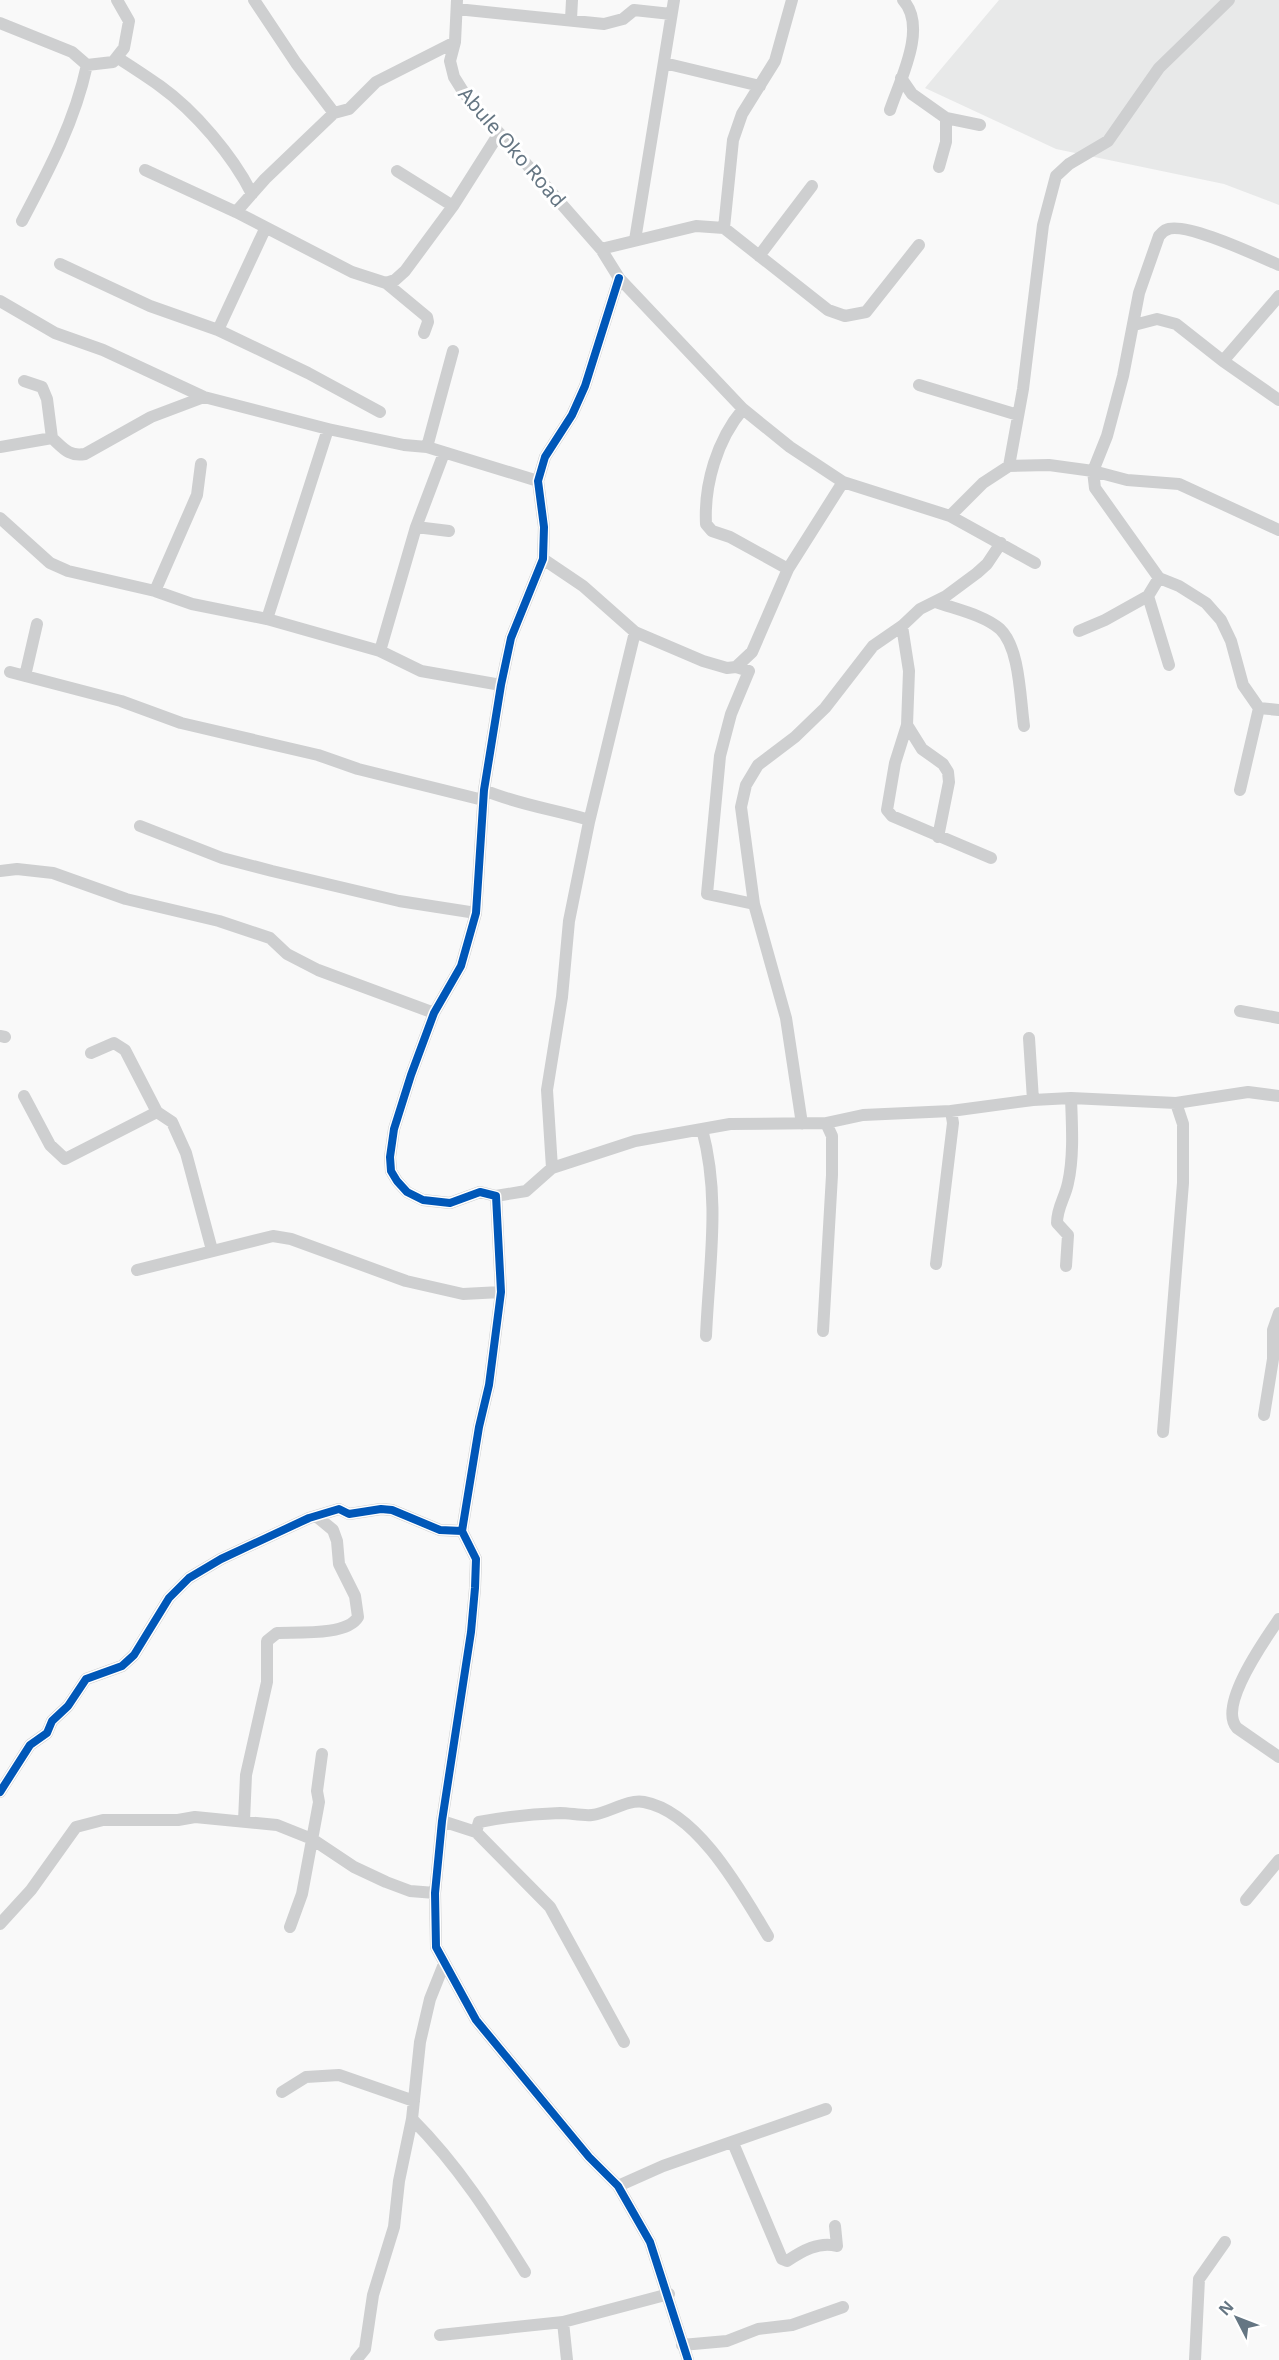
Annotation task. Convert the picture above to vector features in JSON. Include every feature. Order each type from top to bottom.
[{"type":"street","points":[[0,23],[72,52],[87,64],[106,63],[118,58],[124,48],[129,21],[117,0]]},
{"type":"street","points":[[254,0],[296,63],[334,113]]},
{"type":"street","points":[[571,19],[572,0]]},
{"type":"street","points":[[636,240],[674,0]]},
{"type":"street","points":[[724,228],[733,140],[742,114],[775,61],[792,0]]},
{"type":"street","points":[[890,110],[914,35],[910,8],[903,0]]},
{"type":"street","points":[[1009,466],[1043,225],[1056,176],[1069,164],[1108,141],[1159,68],[1228,0]]},
{"type":"street","points":[[457,4],[604,24],[623,19],[634,10],[671,14]]},
{"type":"street","name":"Abule Oko Road","points":[[457,4],[455,42],[450,61],[454,77],[498,135],[601,249],[619,278],[743,409],[790,447],[843,482],[950,516],[1035,563]]},
{"type":"street","points":[[236,212],[334,113],[349,109],[376,82],[455,42]]},
{"type":"street","points":[[118,58],[161,87],[202,126],[241,172],[252,194]]},
{"type":"street","points":[[664,63],[760,86]]},
{"type":"street","points":[[22,221],[57,156],[80,99],[87,64]]},
{"type":"street","points":[[901,78],[912,94],[946,118],[980,125]]},
{"type":"street","points":[[939,167],[947,135],[946,118]]},
{"type":"street","points":[[386,283],[395,280],[405,272],[453,206],[498,135]]},
{"type":"street","points":[[145,170],[236,212],[352,272],[386,283],[427,317],[428,322],[424,333]]},
{"type":"street","points":[[397,171],[453,206]]},
{"type":"street","points":[[759,256],[812,186]]},
{"type":"street","points":[[601,249],[696,226],[724,228],[828,310],[845,316],[866,312],[878,301],[919,245]]},
{"type":"street","points":[[1279,265],[1212,236],[1173,228],[1159,236],[1140,293],[1107,436],[1093,471],[1095,488],[1159,578],[1179,586],[1206,603],[1221,620],[1231,641],[1243,685],[1259,708],[1279,711]]},
{"type":"street","points":[[218,330],[265,229]]},
{"type":"street","points":[[60,264],[150,306],[218,330],[308,373],[380,412]]},
{"type":"street","points":[[619,278],[585,386],[572,415],[545,457],[538,481],[544,527],[543,560],[511,638],[501,685],[484,795],[476,913],[461,966],[434,1013],[394,1129],[391,1171],[407,1192],[423,1200],[450,1203],[480,1192],[496,1196],[526,1191],[552,1168],[634,1141],[730,1124],[826,1123],[863,1115],[951,1111],[1033,1100],[1071,1098],[1176,1103],[1248,1092],[1279,1096]]},
{"type":"street","points":[[1223,361],[1279,296]]},
{"type":"street","points":[[0,301],[55,333],[103,350],[204,397],[328,429],[404,445],[427,447],[538,481]]},
{"type":"street","points":[[1134,325],[1157,319],[1176,324],[1223,361],[1279,400]]},
{"type":"street","points":[[427,447],[453,351]]},
{"type":"street","points":[[24,381],[42,387],[47,399],[52,438],[75,456],[85,454],[151,417],[204,397]]},
{"type":"street","points":[[920,385],[1018,415]]},
{"type":"street","points":[[743,409],[729,425],[717,453],[709,483],[706,524],[712,531],[730,537],[788,569]]},
{"type":"street","points":[[267,619],[328,429]]},
{"type":"street","points":[[0,447],[52,438]]},
{"type":"street","points":[[380,651],[416,527],[444,453]]},
{"type":"street","points":[[155,591],[197,495],[201,464]]},
{"type":"street","points":[[950,516],[967,496],[1009,466],[1049,465],[1093,471],[1127,480],[1179,484],[1279,530]]},
{"type":"street","points":[[736,667],[752,652],[788,569],[843,482]]},
{"type":"street","points":[[0,518],[50,563],[68,571],[155,591],[192,604],[267,619],[380,651],[421,670],[501,685]]},
{"type":"street","points":[[416,527],[449,531]]},
{"type":"street","points":[[802,1124],[786,1018],[754,904],[741,807],[751,773],[825,708],[873,646],[902,626],[920,609],[936,602],[977,573],[1001,543]]},
{"type":"street","points":[[543,560],[583,586],[635,632],[703,661],[749,671],[731,714],[720,756],[707,894],[754,904]]},
{"type":"street","points":[[1079,631],[1105,620],[1148,596],[1159,578]]},
{"type":"street","points":[[1148,596],[1169,665]]},
{"type":"street","points":[[936,602],[988,621],[999,628],[1012,644],[1024,726]]},
{"type":"street","points":[[26,676],[37,624]]},
{"type":"street","points":[[902,626],[909,671],[907,725],[895,763],[887,810],[892,816],[991,858]]},
{"type":"street","points":[[552,1168],[547,1090],[562,997],[567,931],[589,822],[635,632]]},
{"type":"street","points":[[10,672],[121,701],[181,723],[318,755],[358,769],[540,805],[589,822]]},
{"type":"street","points":[[1240,790],[1259,708]]},
{"type":"street","points":[[907,725],[922,748],[943,764],[948,772],[949,782],[938,837]]},
{"type":"street","points":[[140,826],[222,858],[272,871],[399,901],[476,913]]},
{"type":"street","points":[[0,871],[17,869],[53,873],[126,899],[219,921],[270,938],[287,954],[318,970],[434,1013]]},
{"type":"street","points":[[1240,1011],[1279,1018]]},
{"type":"street","points":[[1029,1038],[1033,1100]]},
{"type":"street","points":[[92,1053],[114,1043],[125,1050],[157,1112],[172,1122],[186,1153],[212,1250]]},
{"type":"street","points":[[24,1096],[50,1145],[65,1159],[157,1112]]},
{"type":"street","points":[[1066,1266],[1068,1235],[1057,1223],[1057,1209],[1068,1183],[1072,1128],[1071,1098]]},
{"type":"street","points":[[1163,1432],[1183,1183],[1183,1124],[1176,1103]]},
{"type":"street","points":[[936,1264],[953,1122],[951,1111]]},
{"type":"street","points":[[823,1330],[832,1175],[832,1136],[826,1123]]},
{"type":"street","points":[[702,1129],[711,1162],[713,1195],[712,1268],[706,1336]]},
{"type":"street","points":[[496,1196],[501,1292],[489,1385],[479,1427],[462,1531],[476,1559],[475,1588],[471,1632],[441,1821],[435,1893],[436,1947],[476,2020],[590,2157],[618,2186],[650,2242],[669,2294],[688,2360]]},
{"type":"street","points":[[137,1270],[273,1236],[291,1239],[406,1281],[463,1294],[501,1292]]},
{"type":"street","points":[[1264,1415],[1273,1359],[1273,1330],[1279,1313]]},
{"type":"street","points":[[0,1792],[30,1745],[46,1733],[52,1721],[68,1706],[86,1679],[122,1666],[134,1655],[169,1598],[189,1578],[221,1559],[316,1516],[339,1509],[349,1514],[381,1509],[392,1510],[440,1530],[462,1531]]},
{"type":"street","points":[[244,1821],[246,1775],[267,1682],[267,1641],[277,1633],[306,1634],[346,1626],[358,1617],[355,1596],[339,1564],[337,1541],[333,1530],[316,1516]]},
{"type":"street","points":[[1279,1618],[1247,1665],[1232,1715],[1233,1724],[1237,1728],[1279,1757]]},
{"type":"street","points":[[290,1927],[302,1894],[319,1802],[317,1791],[322,1754]]},
{"type":"street","points":[[476,1832],[479,1822],[501,1817],[561,1813],[592,1815],[631,1802],[644,1802],[668,1809],[702,1840],[737,1884],[768,1936]]},
{"type":"street","points":[[0,1924],[31,1890],[76,1827],[103,1820],[178,1820],[195,1817],[277,1825],[312,1839],[354,1867],[386,1882],[410,1891],[435,1893]]},
{"type":"street","points":[[441,1821],[476,1832],[550,1907],[624,2042]]},
{"type":"street","points":[[1246,1900],[1279,1860]]},
{"type":"street","points":[[356,2360],[365,2354],[373,2295],[394,2227],[399,2181],[412,2119],[420,2042],[430,1999],[444,1964]]},
{"type":"street","points":[[282,2092],[306,2077],[339,2074],[414,2101]]},
{"type":"street","points":[[618,2186],[663,2166],[826,2109]]},
{"type":"street","points":[[412,2119],[442,2150],[478,2196],[525,2272]]},
{"type":"street","points":[[733,2143],[782,2259],[787,2261],[811,2248],[827,2243],[837,2246],[835,2226]]},
{"type":"street","points":[[1194,2360],[1199,2279],[1225,2242]]},
{"type":"street","points":[[440,2335],[563,2322],[669,2294]]},
{"type":"street","points":[[682,2345],[728,2342],[758,2329],[792,2325],[843,2307]]},
{"type":"street","points":[[563,2322],[567,2360]]},
{"type":"shaded area","points":[[999,0],[1279,0],[1279,205],[1224,184],[1056,149],[925,88]]},
{"type":"cycle path","points":[[0,1792],[30,1745],[47,1733],[52,1721],[68,1706],[86,1679],[122,1666],[134,1655],[169,1598],[189,1578],[221,1559],[309,1518],[339,1509],[349,1514],[381,1509],[392,1510],[440,1530],[462,1531],[479,1427],[489,1385],[501,1292],[496,1196],[480,1192],[450,1203],[423,1200],[407,1192],[397,1181],[391,1171],[390,1157],[394,1129],[411,1075],[434,1013],[461,966],[476,913],[484,790],[501,685],[511,638],[543,559],[544,527],[538,481],[545,457],[572,415],[585,386],[619,278]]},
{"type":"cycle path","points":[[462,1531],[476,1559],[475,1588],[471,1632],[442,1821],[435,1893],[436,1947],[476,2020],[589,2157],[618,2186],[650,2242],[688,2360]]}]
